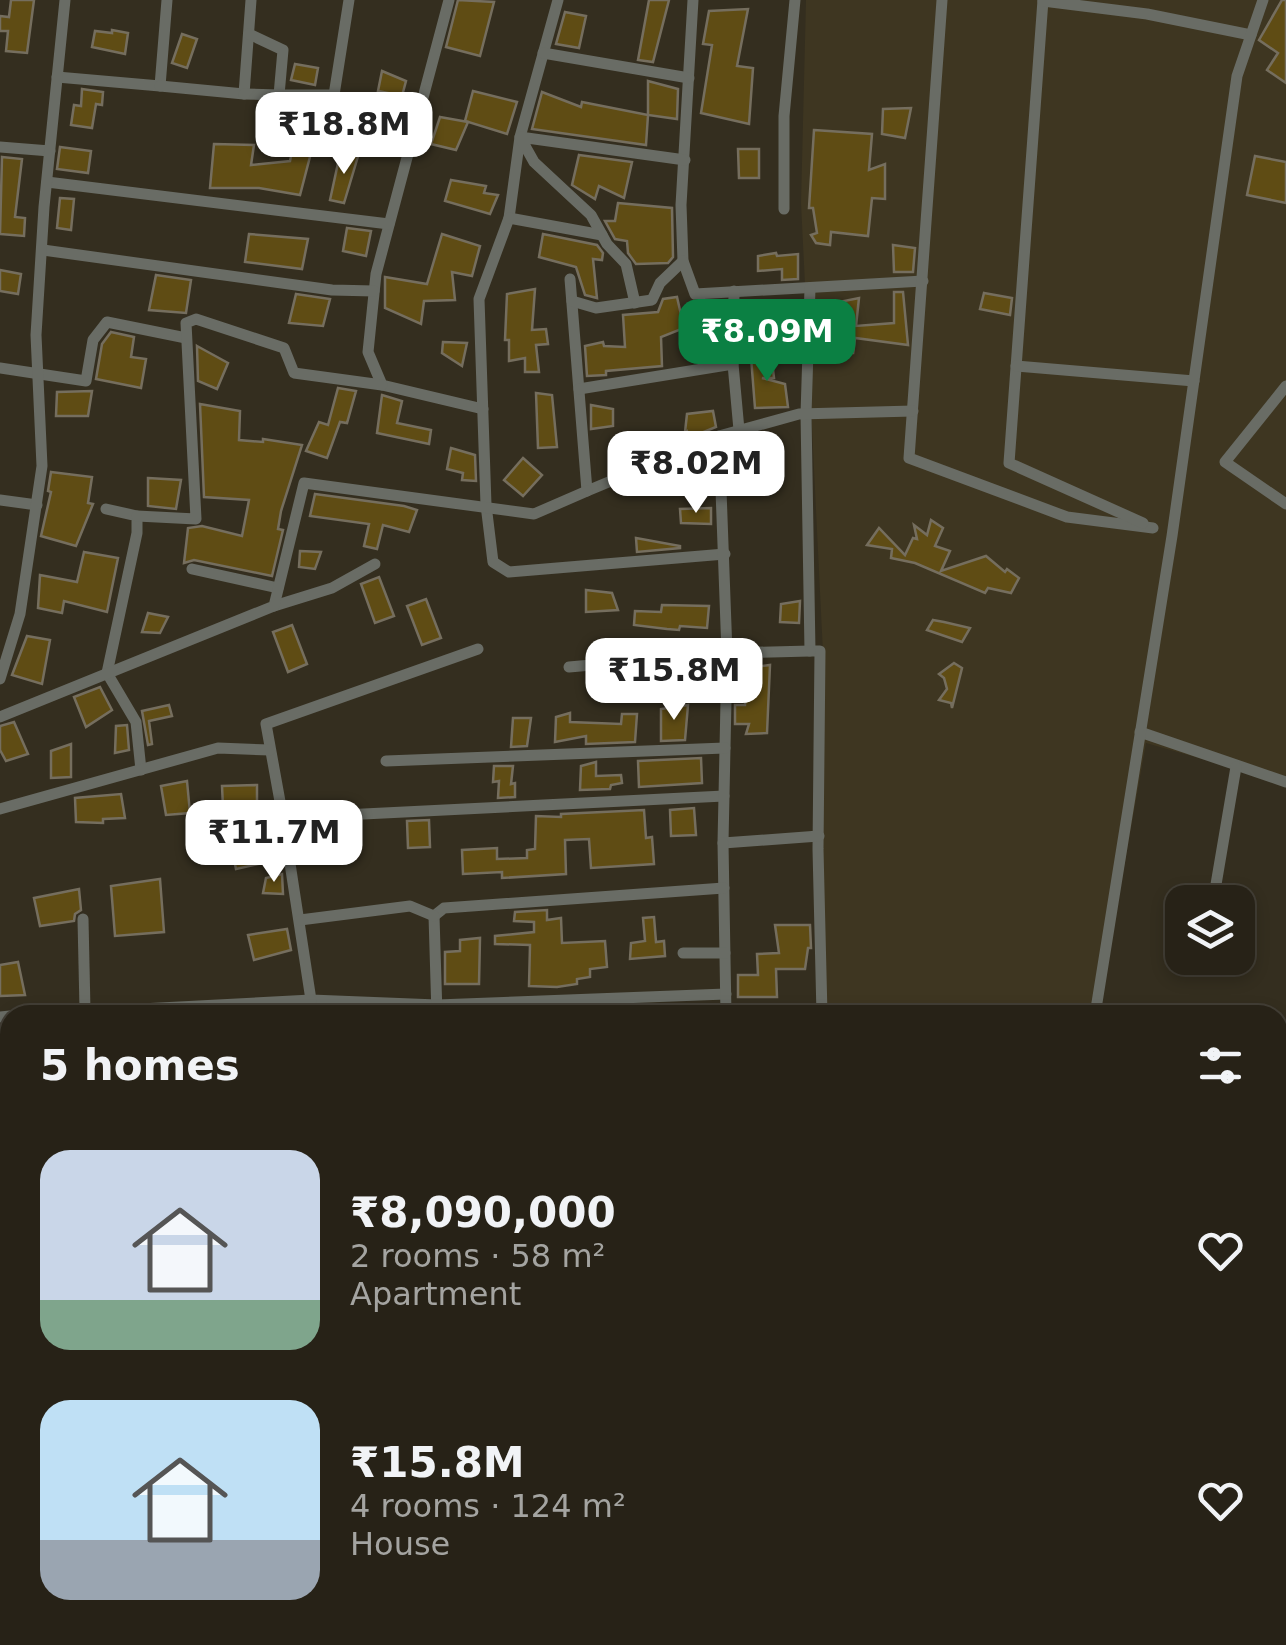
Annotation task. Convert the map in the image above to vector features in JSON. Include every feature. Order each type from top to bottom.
[{"type":"street","points":[[0,678],[6,636],[20,614],[42,466],[36,335],[65,0]]},
{"type":"street","points":[[160,86],[167,0]]},
{"type":"street","points":[[244,94],[252,0]]},
{"type":"street","points":[[58,77],[244,94],[334,95],[349,0]]},
{"type":"street","points":[[382,385],[368,352],[374,291],[449,0]]},
{"type":"street","points":[[558,0],[520,138],[509,218],[479,298],[486,505],[493,562],[509,572],[725,554]]},
{"type":"street","points":[[693,0],[681,205],[683,262],[695,294],[923,281]]},
{"type":"street","points":[[784,209],[784,116],[795,0]]},
{"type":"street","points":[[942,0],[909,458],[1067,517],[1153,528]]},
{"type":"street","points":[[1172,536],[1009,463],[1043,0],[1251,34]]},
{"type":"street","points":[[1097,1005],[1172,536],[1237,76],[1264,0]]},
{"type":"street","points":[[249,34],[283,50],[280,94]]},
{"type":"street","points":[[544,52],[689,78]]},
{"type":"street","points":[[520,138],[685,160]]},
{"type":"street","points":[[520,138],[534,162],[591,215],[626,264],[634,303]]},
{"type":"street","points":[[0,147],[50,151]]},
{"type":"street","points":[[47,182],[389,224]]},
{"type":"street","points":[[509,218],[602,234]]},
{"type":"street","points":[[43,250],[332,290],[374,291]]},
{"type":"street","points":[[572,301],[596,308],[652,300],[660,283],[683,262]]},
{"type":"street","points":[[570,280],[586,490]]},
{"type":"street","points":[[810,288],[806,414],[810,651]]},
{"type":"street","points":[[734,290],[733,364],[739,430]]},
{"type":"street","points":[[106,509],[137,516],[196,520],[186,323],[196,319],[284,348],[294,374],[382,385],[483,409]]},
{"type":"street","points":[[0,368],[86,381],[93,340],[107,322],[186,338]]},
{"type":"street","points":[[578,389],[733,364]]},
{"type":"street","points":[[1016,366],[1194,381]]},
{"type":"street","points":[[1286,386],[1225,462],[1286,504]]},
{"type":"street","points":[[274,606],[304,483],[534,514],[739,430],[806,414],[913,411]]},
{"type":"street","points":[[719,436],[727,654],[723,844],[726,1005]]},
{"type":"street","points":[[0,500],[36,505]]},
{"type":"street","points":[[137,516],[137,533],[107,674],[136,722],[141,770]]},
{"type":"street","points":[[0,717],[274,606],[332,588],[375,564]]},
{"type":"street","points":[[192,569],[278,588]]},
{"type":"street","points":[[311,1000],[266,724],[478,650]]},
{"type":"street","points":[[569,667],[820,651],[822,1005]]},
{"type":"street","points":[[1140,732],[1286,782]]},
{"type":"street","points":[[0,810],[218,748],[270,750]]},
{"type":"street","points":[[386,761],[725,748]]},
{"type":"street","points":[[1216,885],[1236,766]]},
{"type":"street","points":[[284,818],[724,796]]},
{"type":"street","points":[[723,844],[819,836]]},
{"type":"street","points":[[434,916],[444,908],[724,888]]},
{"type":"street","points":[[300,920],[410,906],[434,916]]},
{"type":"street","points":[[434,916],[437,1005]]},
{"type":"street","points":[[82,919],[85,1005]]},
{"type":"street","points":[[682,952],[725,954]]},
{"type":"street","points":[[517,1005],[726,994]]},
{"type":"street","points":[[613,999],[613,1005]]},
{"type":"street","points":[[198,1005],[311,1000],[374,1005]]},
{"type":"shaded area","points":[[806,0],[1286,0],[1286,783],[1146,743],[1100,1005],[825,1005],[820,764],[823,653],[801,203]]},
{"type":"building","points":[[11,0],[34,0],[27,53],[6,51],[8,31],[0,31],[0,16],[9,17]]},
{"type":"building","points":[[458,0],[494,2],[480,56],[446,47]]},
{"type":"building","points":[[649,0],[669,0],[653,62],[638,60]]},
{"type":"building","points":[[1282,0],[1286,0],[1286,83],[1267,70],[1278,53],[1259,40]]},
{"type":"building","points":[[748,9],[737,66],[753,68],[749,124],[701,113],[712,45],[703,44],[709,11]]},
{"type":"building","points":[[565,12],[586,16],[579,48],[556,44]]},
{"type":"building","points":[[95,31],[128,33],[125,54],[92,47]]},
{"type":"building","points":[[182,34],[197,39],[187,68],[172,63]]},
{"type":"building","points":[[295,64],[318,68],[315,85],[291,80]]},
{"type":"building","points":[[382,71],[406,81],[402,96],[378,91]]},
{"type":"building","points":[[648,81],[678,89],[677,119],[648,115]]},
{"type":"building","points":[[82,89],[103,92],[102,105],[96,104],[92,128],[71,125],[74,105],[81,106]]},
{"type":"building","points":[[473,91],[517,102],[507,134],[465,121]]},
{"type":"building","points":[[542,92],[581,107],[582,102],[648,115],[646,145],[532,129]]},
{"type":"building","points":[[911,108],[905,138],[882,134],[883,109]]},
{"type":"building","points":[[440,117],[468,122],[456,150],[431,144]]},
{"type":"building","points":[[814,130],[872,134],[869,170],[885,164],[885,199],[872,198],[868,236],[831,232],[830,245],[816,243],[811,235],[817,233],[813,208],[809,208]]},
{"type":"building","points":[[214,144],[254,145],[251,165],[290,161],[293,147],[312,149],[300,195],[259,188],[210,188]]},
{"type":"building","points":[[60,147],[91,151],[88,173],[57,169]]},
{"type":"building","points":[[738,149],[759,149],[759,178],[739,178]]},
{"type":"building","points":[[359,153],[344,203],[330,200],[340,154]]},
{"type":"building","points":[[579,155],[632,162],[624,198],[599,186],[595,199],[572,185]]},
{"type":"building","points":[[1255,156],[1286,162],[1286,203],[1247,195]]},
{"type":"building","points":[[2,157],[22,159],[15,217],[25,218],[24,236],[0,234]]},
{"type":"building","points":[[451,180],[486,186],[484,193],[498,195],[490,214],[445,201]]},
{"type":"building","points":[[60,198],[74,199],[71,230],[57,228]]},
{"type":"building","points":[[618,203],[672,208],[673,257],[668,263],[636,264],[628,253],[627,241],[615,239],[605,221],[615,221]]},
{"type":"building","points":[[347,228],[371,231],[366,256],[343,251]]},
{"type":"building","points":[[249,234],[308,239],[302,269],[245,262]]},
{"type":"building","points":[[442,234],[480,246],[472,276],[452,272],[455,300],[424,301],[421,324],[385,308],[385,277],[427,284]]},
{"type":"building","points":[[543,234],[597,245],[603,253],[602,260],[593,259],[597,298],[585,295],[576,267],[539,257]]},
{"type":"building","points":[[893,245],[915,248],[913,272],[894,272]]},
{"type":"building","points":[[798,254],[798,279],[782,280],[782,269],[758,271],[758,256]]},
{"type":"building","points":[[0,270],[21,274],[18,294],[0,291]]},
{"type":"building","points":[[156,275],[191,280],[186,313],[149,310]]},
{"type":"building","points":[[535,289],[532,330],[546,329],[548,344],[536,345],[539,372],[525,372],[525,358],[509,361],[509,340],[505,340],[507,294]]},
{"type":"building","points":[[894,292],[903,292],[908,345],[855,338],[853,354],[848,336],[828,334],[828,330],[846,328],[843,320],[833,317],[834,303],[859,298],[856,326],[894,323]]},
{"type":"building","points":[[984,293],[1012,298],[1010,315],[980,309]]},
{"type":"building","points":[[296,294],[330,299],[323,326],[289,323]]},
{"type":"building","points":[[677,297],[684,328],[661,337],[662,366],[587,376],[585,346],[603,342],[604,346],[625,347],[623,315],[658,312],[663,299]]},
{"type":"building","points":[[712,328],[714,348],[691,351],[690,330]]},
{"type":"building","points":[[111,332],[134,337],[131,357],[146,359],[141,388],[96,379],[102,344]]},
{"type":"building","points":[[443,342],[467,343],[462,366],[442,353]]},
{"type":"building","points":[[197,346],[228,363],[217,389],[198,381]]},
{"type":"building","points":[[771,352],[774,378],[762,378],[785,384],[788,407],[755,408],[751,357]]},
{"type":"building","points":[[338,388],[356,391],[347,423],[340,422],[327,458],[306,451],[319,422],[328,425]]},
{"type":"building","points":[[92,391],[88,416],[56,416],[57,392]]},
{"type":"building","points":[[536,393],[552,395],[557,447],[538,448]]},
{"type":"building","points":[[382,395],[402,401],[397,423],[431,430],[429,444],[377,433]]},
{"type":"building","points":[[200,404],[240,411],[239,440],[302,445],[281,511],[278,529],[283,530],[272,576],[194,560],[184,563],[188,528],[202,526],[242,536],[249,500],[204,497]]},
{"type":"building","points":[[591,405],[613,409],[613,426],[591,429]]},
{"type":"building","points":[[713,411],[716,427],[689,438],[685,432],[687,414]]},
{"type":"building","points":[[451,448],[475,455],[476,481],[462,480],[463,473],[447,469]]},
{"type":"building","points":[[523,458],[542,475],[523,496],[504,480]]},
{"type":"building","points":[[51,472],[92,477],[88,503],[93,504],[76,546],[41,536],[51,492]]},
{"type":"building","points":[[148,478],[181,480],[176,509],[148,506]]},
{"type":"building","points":[[315,494],[417,510],[409,532],[383,525],[377,549],[364,546],[369,524],[310,516]]},
{"type":"building","points":[[711,508],[711,524],[681,523],[680,509]]},
{"type":"building","points":[[931,520],[943,528],[935,546],[950,551],[941,571],[986,556],[1019,578],[1011,593],[988,588],[985,593],[915,563],[891,558],[892,549],[867,545],[879,528],[905,555],[913,538],[917,539],[914,525],[927,535]]},
{"type":"building","points":[[636,538],[680,546],[680,548],[637,552]]},
{"type":"building","points":[[300,551],[321,552],[315,569],[299,567]]},
{"type":"building","points":[[84,552],[118,558],[107,612],[64,601],[62,613],[38,608],[40,575],[77,582]]},
{"type":"building","points":[[379,577],[394,616],[375,623],[361,584]]},
{"type":"building","points":[[586,590],[612,593],[618,610],[586,612]]},
{"type":"building","points":[[426,599],[441,638],[422,645],[407,606]]},
{"type":"building","points":[[800,601],[799,623],[780,622],[781,604]]},
{"type":"building","points":[[662,605],[709,606],[707,628],[680,626],[679,630],[634,625],[635,611],[661,612]]},
{"type":"building","points":[[148,613],[168,617],[160,633],[142,632]]},
{"type":"building","points":[[933,620],[970,628],[962,642],[927,630]]},
{"type":"building","points":[[292,625],[307,664],[288,672],[273,632]]},
{"type":"building","points":[[27,636],[50,640],[42,684],[12,675]]},
{"type":"building","points":[[954,663],[962,668],[952,708],[951,703],[939,700],[947,689],[939,674]]},
{"type":"building","points":[[770,665],[767,733],[746,734],[749,724],[735,724],[735,705],[745,705],[747,668]]},
{"type":"building","points":[[100,687],[112,710],[86,727],[74,697]]},
{"type":"building","points":[[169,705],[172,716],[149,721],[152,744],[148,745],[142,711]]},
{"type":"building","points":[[688,705],[685,740],[661,741],[661,709]]},
{"type":"building","points":[[570,713],[570,722],[621,724],[622,714],[637,714],[635,742],[586,744],[586,736],[555,742],[556,717]]},
{"type":"building","points":[[513,718],[531,718],[527,746],[511,747]]},
{"type":"building","points":[[14,722],[28,754],[6,761],[0,750],[0,726]]},
{"type":"building","points":[[127,725],[129,750],[115,753],[116,726]]},
{"type":"building","points":[[71,744],[71,777],[51,778],[51,751]]},
{"type":"building","points":[[701,758],[702,783],[639,787],[638,761]]},
{"type":"building","points":[[596,762],[596,776],[621,775],[622,783],[611,785],[610,789],[580,790],[581,766]]},
{"type":"building","points":[[494,766],[513,766],[511,784],[515,783],[515,797],[498,798],[499,781],[493,782]]},
{"type":"building","points":[[187,781],[190,813],[166,815],[161,786]]},
{"type":"building","points":[[257,785],[257,805],[249,805],[252,823],[226,827],[222,786]]},
{"type":"building","points":[[121,794],[125,818],[103,819],[103,823],[76,822],[75,798]]},
{"type":"building","points":[[694,808],[696,835],[671,836],[670,810]]},
{"type":"building","points":[[644,810],[646,838],[652,837],[654,864],[591,868],[589,839],[565,840],[566,874],[502,878],[502,872],[463,874],[462,850],[497,848],[497,859],[527,858],[527,850],[535,849],[536,816]]},
{"type":"building","points":[[429,820],[430,847],[408,848],[407,821]]},
{"type":"building","points":[[272,846],[271,861],[236,869],[233,855]]},
{"type":"building","points":[[282,874],[283,894],[263,893],[266,878]]},
{"type":"building","points":[[160,879],[164,932],[115,936],[111,886]]},
{"type":"building","points":[[79,889],[81,910],[74,921],[40,926],[34,898]]},
{"type":"building","points":[[547,910],[547,920],[561,918],[562,943],[605,941],[607,967],[590,969],[590,977],[577,979],[577,984],[529,986],[530,945],[495,944],[495,936],[534,932],[534,922],[514,921],[515,912]]},
{"type":"building","points":[[654,917],[656,942],[664,941],[665,956],[630,959],[631,943],[645,941],[643,918]]},
{"type":"building","points":[[775,925],[810,925],[811,948],[805,969],[776,969],[777,997],[738,997],[738,975],[758,975],[757,954],[779,953]]},
{"type":"building","points":[[287,929],[291,950],[254,960],[248,935]]},
{"type":"building","points":[[480,938],[479,984],[445,984],[445,952],[460,951],[460,940]]},
{"type":"building","points":[[18,962],[25,995],[0,996],[0,965]]}]
